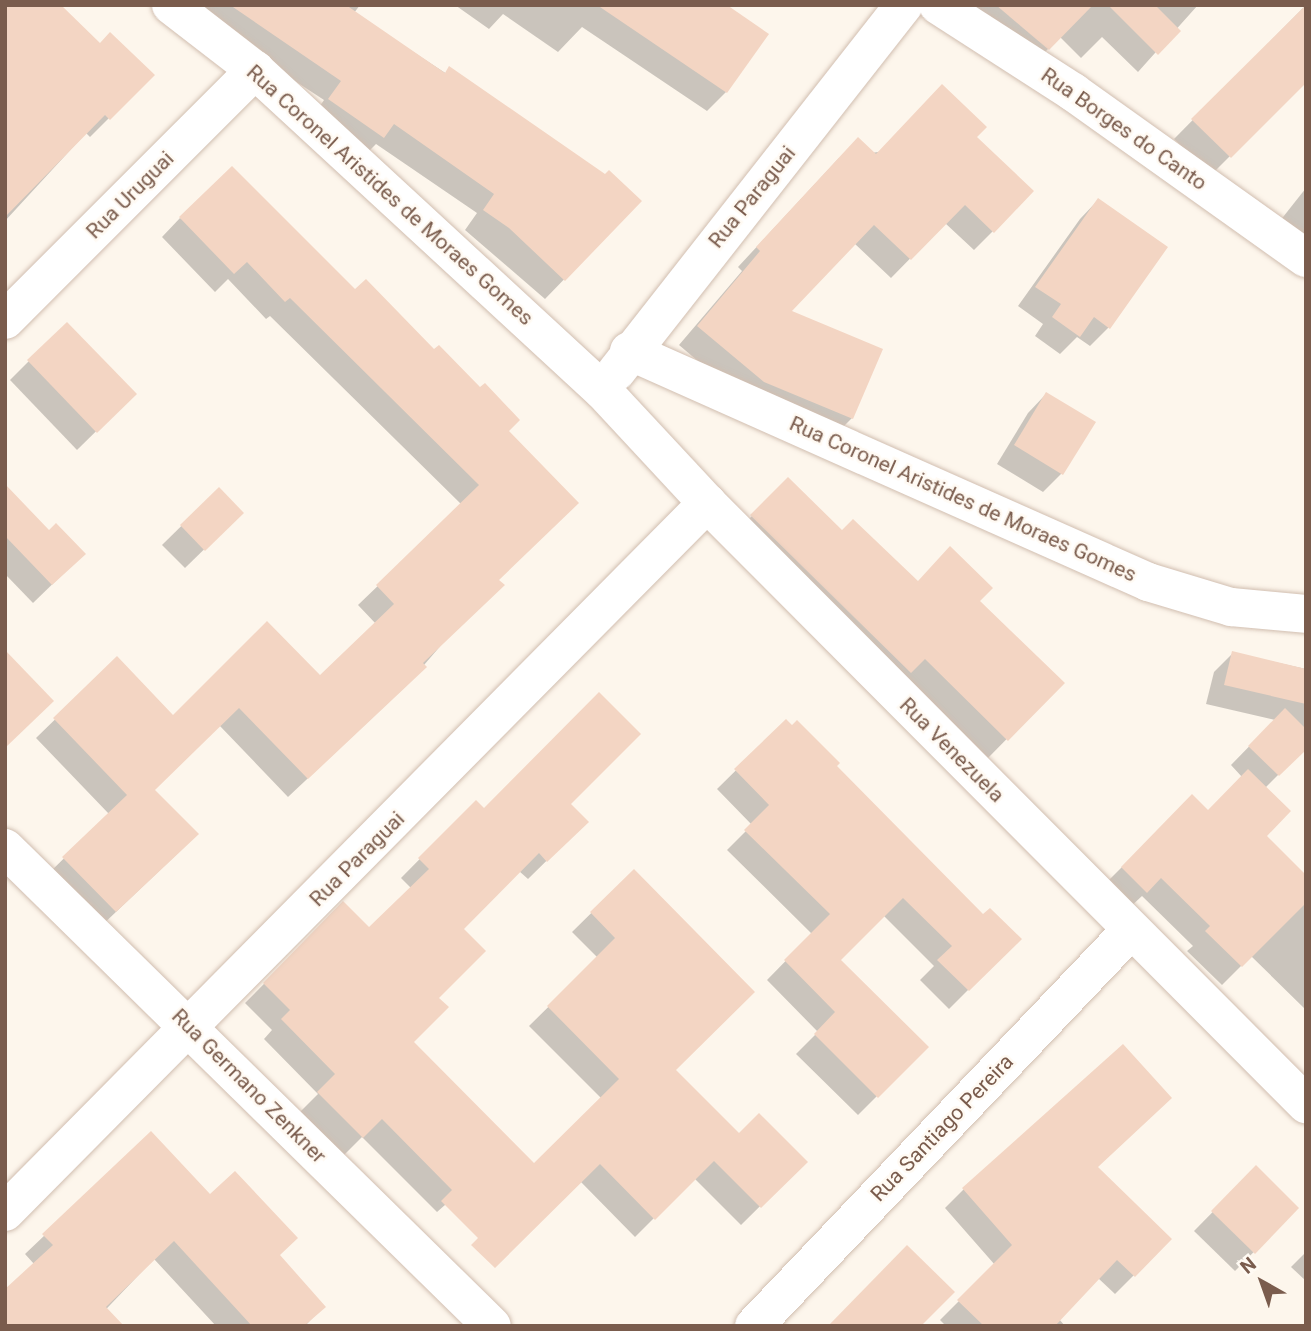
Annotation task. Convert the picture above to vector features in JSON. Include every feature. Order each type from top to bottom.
[{"type":"street","name":"Rua Coronel Aristides de Moraes Gomes","points":[[171,5],[255,70],[603,391]]},
{"type":"street","name":"Rua Paraguai","points":[[603,391],[629,351],[904,5]]},
{"type":"street","name":"Rua Borges do Canto","points":[[938,5],[1073,92],[1306,258]]},
{"type":"street","name":"Rua Uruguai","points":[[5,320],[255,70]]},
{"type":"street","name":"Rua Coronel Aristides de Moraes Gomes","points":[[629,351],[1148,582],[1231,607],[1306,614]]},
{"type":"street","name":"Rua Venezuela","points":[[603,391],[707,503],[1306,1104]]},
{"type":"street","name":"Rua Paraguai","points":[[5,1212],[191,1028],[707,503]]},
{"type":"street","name":"Rua Germano Zenkner","points":[[5,848],[492,1326]]},
{"type":"street","name":"Rua Santiago Pereira","points":[[754,1326],[1131,930]]},
{"type":"building","points":[[5,5],[61,5],[100,43],[110,32],[155,75],[110,120],[105,115],[5,217]]},
{"type":"building","points":[[230,5],[346,5],[445,73],[449,66],[605,174],[609,170],[642,201],[565,281],[509,228],[483,210],[494,194],[394,124],[384,138],[328,99],[341,81]]},
{"type":"building","points":[[597,5],[727,5],[769,34],[727,93]]},
{"type":"building","points":[[996,5],[1093,5],[1049,50]]},
{"type":"building","points":[[1108,5],[1155,5],[1181,31],[1158,55]]},
{"type":"building","points":[[1306,5],[1306,83],[1231,158],[1191,119]]},
{"type":"building","points":[[942,84],[987,127],[977,137],[1034,191],[994,233],[965,205],[911,260],[874,225],[792,311],[883,349],[853,419],[764,382],[697,326],[760,251],[756,247],[858,137],[876,154]]},
{"type":"building","points":[[232,166],[355,289],[366,279],[434,349],[439,345],[480,387],[485,383],[520,420],[509,431],[579,503],[499,580],[505,585],[423,663],[427,667],[308,779],[239,708],[155,790],[199,834],[116,912],[62,857],[127,795],[53,718],[117,656],[173,715],[267,621],[320,675],[394,604],[376,585],[479,485],[290,298],[285,302],[247,262],[234,274],[179,217]]},
{"type":"building","points":[[1098,198],[1168,247],[1110,329],[1094,317],[1080,337],[1052,317],[1061,304],[1035,287]]},
{"type":"building","points":[[67,322],[137,394],[97,433],[27,360]]},
{"type":"building","points":[[1046,392],[1096,422],[1063,475],[1014,445]]},
{"type":"building","points":[[788,477],[842,530],[853,519],[918,581],[950,546],[993,588],[980,601],[1065,683],[1008,741],[925,659],[911,673],[750,515]]},
{"type":"building","points":[[5,484],[49,530],[56,523],[86,554],[52,585],[5,536]]},
{"type":"building","points":[[219,487],[244,513],[205,551],[180,525]]},
{"type":"building","points":[[5,650],[54,701],[5,748]]},
{"type":"building","points":[[1232,651],[1306,669],[1306,704],[1224,685]]},
{"type":"building","points":[[599,692],[641,734],[571,804],[589,822],[547,862],[539,853],[464,929],[486,951],[439,998],[449,1007],[414,1042],[534,1163],[619,1079],[547,1006],[615,938],[590,912],[634,869],[755,992],[676,1070],[739,1133],[759,1113],[808,1162],[761,1208],[714,1161],[655,1220],[600,1164],[495,1268],[471,1245],[478,1238],[441,1201],[452,1190],[382,1119],[363,1138],[317,1092],[335,1074],[281,1019],[290,1010],[263,983],[343,901],[369,927],[429,869],[418,858],[476,800],[484,808]]},
{"type":"building","points":[[1285,708],[1306,729],[1306,750],[1279,776],[1248,746]]},
{"type":"building","points":[[786,719],[792,725],[797,720],[840,763],[837,766],[983,914],[990,908],[1022,939],[969,991],[937,960],[952,946],[903,898],[841,960],[929,1047],[878,1098],[814,1034],[835,1012],[784,960],[830,914],[744,830],[769,805],[734,769]]},
{"type":"building","points":[[1248,769],[1291,811],[1267,836],[1306,875],[1306,903],[1242,967],[1205,931],[1210,926],[1161,878],[1147,893],[1121,867],[1192,794],[1208,810]]},
{"type":"building","points":[[1123,1044],[1172,1098],[1098,1167],[1172,1239],[1135,1277],[1117,1260],[1055,1326],[984,1326],[957,1300],[1012,1245],[962,1188]]},
{"type":"building","points":[[151,1131],[210,1194],[235,1171],[298,1238],[280,1255],[326,1307],[304,1326],[252,1326],[174,1241],[106,1307],[124,1326],[5,1326],[5,1289],[53,1245],[42,1234]]},
{"type":"building","points":[[1256,1165],[1299,1208],[1255,1254],[1211,1211]]},
{"type":"building","points":[[907,1245],[955,1292],[921,1326],[828,1326]]}]
